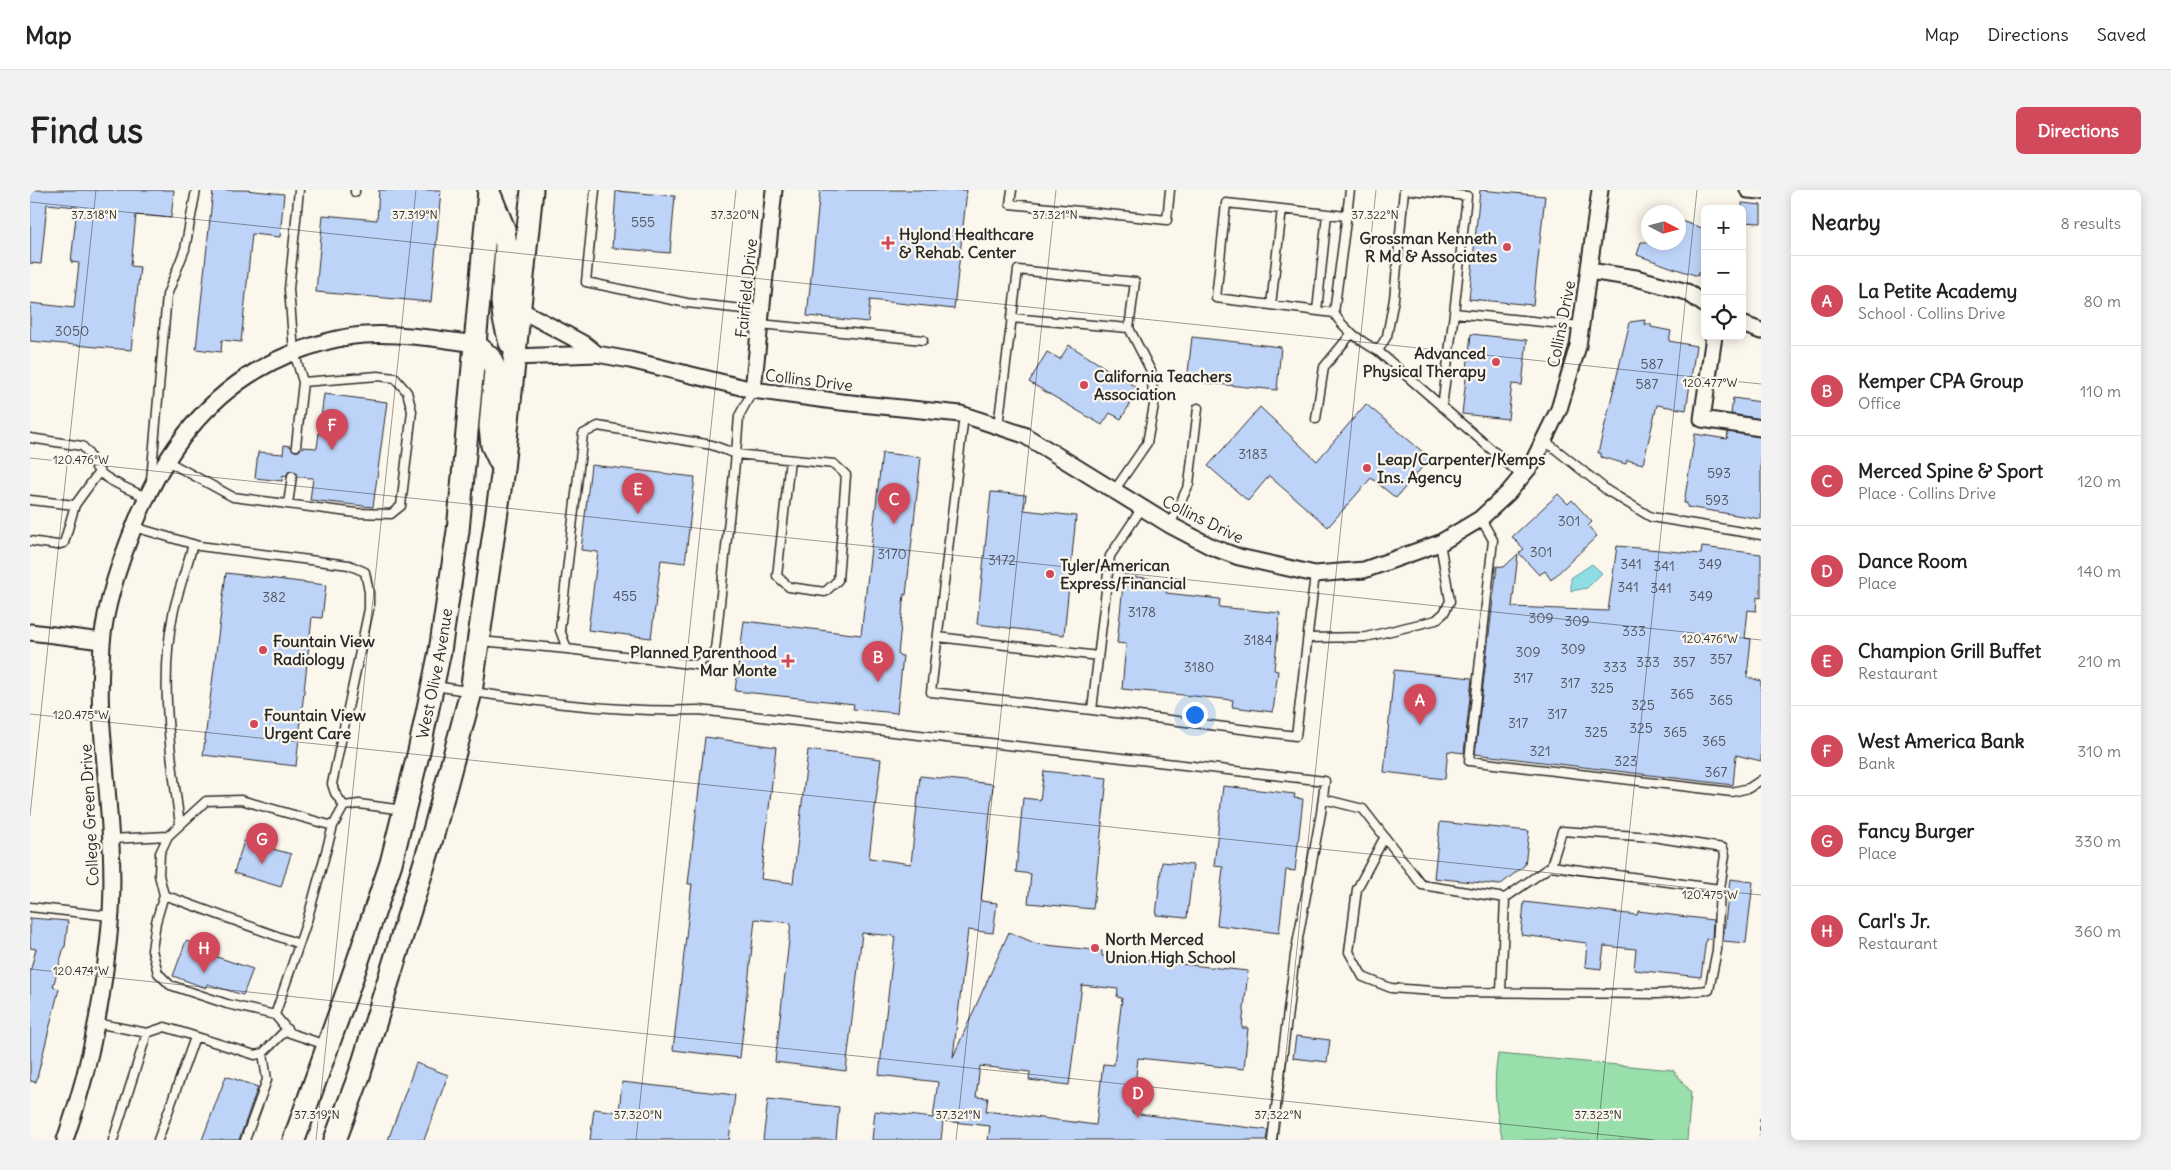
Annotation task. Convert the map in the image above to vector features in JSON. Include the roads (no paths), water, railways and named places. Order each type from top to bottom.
[{"type":"main road","points":[[336,1140],[359,1076],[431,842],[471,692],[503,470],[532,190]]},
{"type":"main road","points":[[489,191],[504,229],[506,246],[502,302],[504,320],[514,357]]},
{"type":"main road","name":"West Olive Avenue","points":[[294,1140],[391,863],[433,686],[458,531],[489,191]]},
{"type":"main road","points":[[475,344],[491,359],[495,370],[490,427],[492,445],[503,470]]},
{"type":"street","name":"Fairfield Drive","points":[[753,390],[774,190]]},
{"type":"street","name":"Collins Drive","points":[[514,357],[598,354],[753,390],[841,402],[964,415],[1024,435],[1170,525],[1212,547],[1238,557],[1315,574],[1364,570],[1440,543],[1481,519],[1508,493],[1532,464],[1559,409],[1578,346],[1600,190]]},
{"type":"street","points":[[1748,190],[1761,191]]},
{"type":"street","points":[[1589,271],[1636,278],[1686,292],[1701,302]]},
{"type":"street","name":"Collins Drive","points":[[519,308],[586,345],[598,354]]},
{"type":"street","points":[[1746,325],[1761,331]]},
{"type":"street","name":"College Green Drive","points":[[65,1140],[76,1109],[96,1023],[105,978],[110,916],[112,839],[100,709],[102,641],[114,586],[148,493],[177,443],[193,422],[221,395],[252,373],[294,352],[324,342],[363,335],[415,336],[475,344]]},
{"type":"street","points":[[1713,340],[1702,419],[1761,428]]},
{"type":"street","points":[[30,632],[102,641]]},
{"type":"lane","points":[[30,438],[82,446],[90,454],[93,465],[99,472],[148,493],[167,294],[185,249],[196,190]]},
{"type":"lane","points":[[296,446],[304,382],[294,352],[289,289],[299,190]]},
{"type":"lane","points":[[595,190],[586,282],[687,304],[761,317],[923,340]]},
{"type":"lane","points":[[1012,190],[1010,204],[1167,220],[1170,190]]},
{"type":"lane","points":[[1350,190],[1334,313],[1341,324],[1378,351],[1522,476]]},
{"type":"lane","points":[[1378,351],[1387,336],[1394,299],[1404,190]]},
{"type":"lane","points":[[1410,190],[1467,196],[1442,407]]},
{"type":"lane","points":[[1334,313],[1216,298],[1226,203],[1346,216]]},
{"type":"lane","points":[[1271,305],[1282,209]]},
{"type":"lane","points":[[1317,310],[1327,214]]},
{"type":"lane","points":[[998,426],[1018,270],[1135,282],[1129,328],[1150,371],[1154,405],[1147,443],[1114,491]]},
{"type":"lane","points":[[1454,313],[1581,326]]},
{"type":"lane","points":[[1011,318],[1129,328]]},
{"type":"lane","points":[[1316,419],[1324,367],[1352,333]]},
{"type":"lane","points":[[166,461],[232,497],[356,513],[391,514],[401,506],[412,411],[407,392],[395,378],[378,376],[304,382]]},
{"type":"lane","points":[[479,641],[697,664],[715,650],[739,416],[753,390]]},
{"type":"lane","points":[[1170,525],[1189,484],[1198,408]]},
{"type":"lane","points":[[964,415],[931,692],[1296,736],[1315,574]]},
{"type":"lane","points":[[567,649],[560,630],[583,434],[598,426],[712,445],[736,454],[834,464],[846,475],[838,580],[825,592],[789,587],[777,576],[790,460]]},
{"type":"lane","points":[[1544,440],[1608,490],[1651,517],[1761,535]]},
{"type":"lane","points":[[30,541],[64,543],[75,505],[99,472]]},
{"type":"lane","points":[[288,504],[292,476]]},
{"type":"lane","points":[[30,500],[75,505]]},
{"type":"lane","points":[[1092,710],[1110,556],[1142,508]]},
{"type":"lane","points":[[1481,519],[1493,540],[1469,761],[1732,792],[1749,788],[1761,780]]},
{"type":"lane","points":[[134,527],[193,544],[349,564],[364,572],[369,592],[369,609],[332,784],[335,793],[344,806]]},
{"type":"lane","points":[[1308,638],[1366,637],[1436,620],[1444,613],[1450,602],[1440,543]]},
{"type":"lane","points":[[180,825],[170,750],[167,689],[168,647],[173,614],[193,544]]},
{"type":"lane","points":[[938,637],[1098,656]]},
{"type":"lane","points":[[433,686],[600,708],[651,712],[699,710],[1325,781],[1295,955],[1272,1140]]},
{"type":"lane","points":[[1323,799],[1363,809],[1422,885],[1505,898],[1551,866],[1562,831],[1652,837],[1723,848],[1725,855],[1720,889],[1717,950],[1710,990],[1658,994],[1501,991],[1446,992],[1391,988],[1364,977],[1350,952],[1357,889],[1384,838]]},
{"type":"lane","points":[[328,1045],[290,1033],[275,1015],[227,1004],[170,985],[158,973],[152,950],[156,922],[164,895],[159,875],[160,853],[168,836],[206,801],[241,800],[333,826]]},
{"type":"lane","points":[[344,806],[359,804],[404,810]]},
{"type":"lane","points":[[275,1015],[333,826],[344,806]]},
{"type":"lane","points":[[112,839],[168,836]]},
{"type":"lane","points":[[1551,866],[1720,889]]},
{"type":"lane","points":[[164,895],[298,944]]},
{"type":"lane","points":[[1501,991],[1505,898]]},
{"type":"lane","points":[[30,907],[110,916]]},
{"type":"lane","points":[[96,1023],[147,1033],[165,1027],[254,1056],[263,1052],[287,1029]]},
{"type":"lane","points":[[113,1140],[147,1033]]},
{"type":"lane","points":[[158,1140],[195,1037]]},
{"type":"lane","points":[[245,1140],[267,1080],[263,1052]]},
{"type":"water","points":[[1592,564],[1602,573],[1587,588],[1571,591],[1571,578]]},
{"type":"place","name":"Hylond Healthcare & Rehab. Center","points":[[888,243]]},
{"type":"place","name":"Grossman Kenneth R Md & Associates","points":[[1507,247]]},
{"type":"place","name":"Advanced Physical Therapy","points":[[1496,362]]},
{"type":"place","name":"California Teachers Association","points":[[1084,385]]},
{"type":"place","name":"West America Bank","points":[[332,450]]},
{"type":"place","name":"Leap/Carpenter/Kemps Ins. Agency","points":[[1367,468]]},
{"type":"place","name":"Champion Grill Buffet","points":[[638,514]]},
{"type":"place","name":"Merced Spine & Sport","points":[[894,524]]},
{"type":"place","name":"Tyler/American Express/Financial","points":[[1050,574]]},
{"type":"place","name":"Fountain View Radiology","points":[[263,650]]},
{"type":"place","name":"Planned Parenthood Mar Monte","points":[[788,661]]},
{"type":"place","name":"Kemper CPA Group","points":[[878,682]]},
{"type":"place","name":"Fountain View Urgent Care","points":[[254,724]]},
{"type":"place","name":"La Petite Academy","points":[[1420,725]]},
{"type":"place","name":"Fancy Burger","points":[[262,864]]},
{"type":"place","name":"North Merced Union High School","points":[[1095,948]]},
{"type":"place","name":"Carl's Jr.","points":[[204,973]]},
{"type":"place","name":"Dance Room","points":[[1138,1118]]}]
